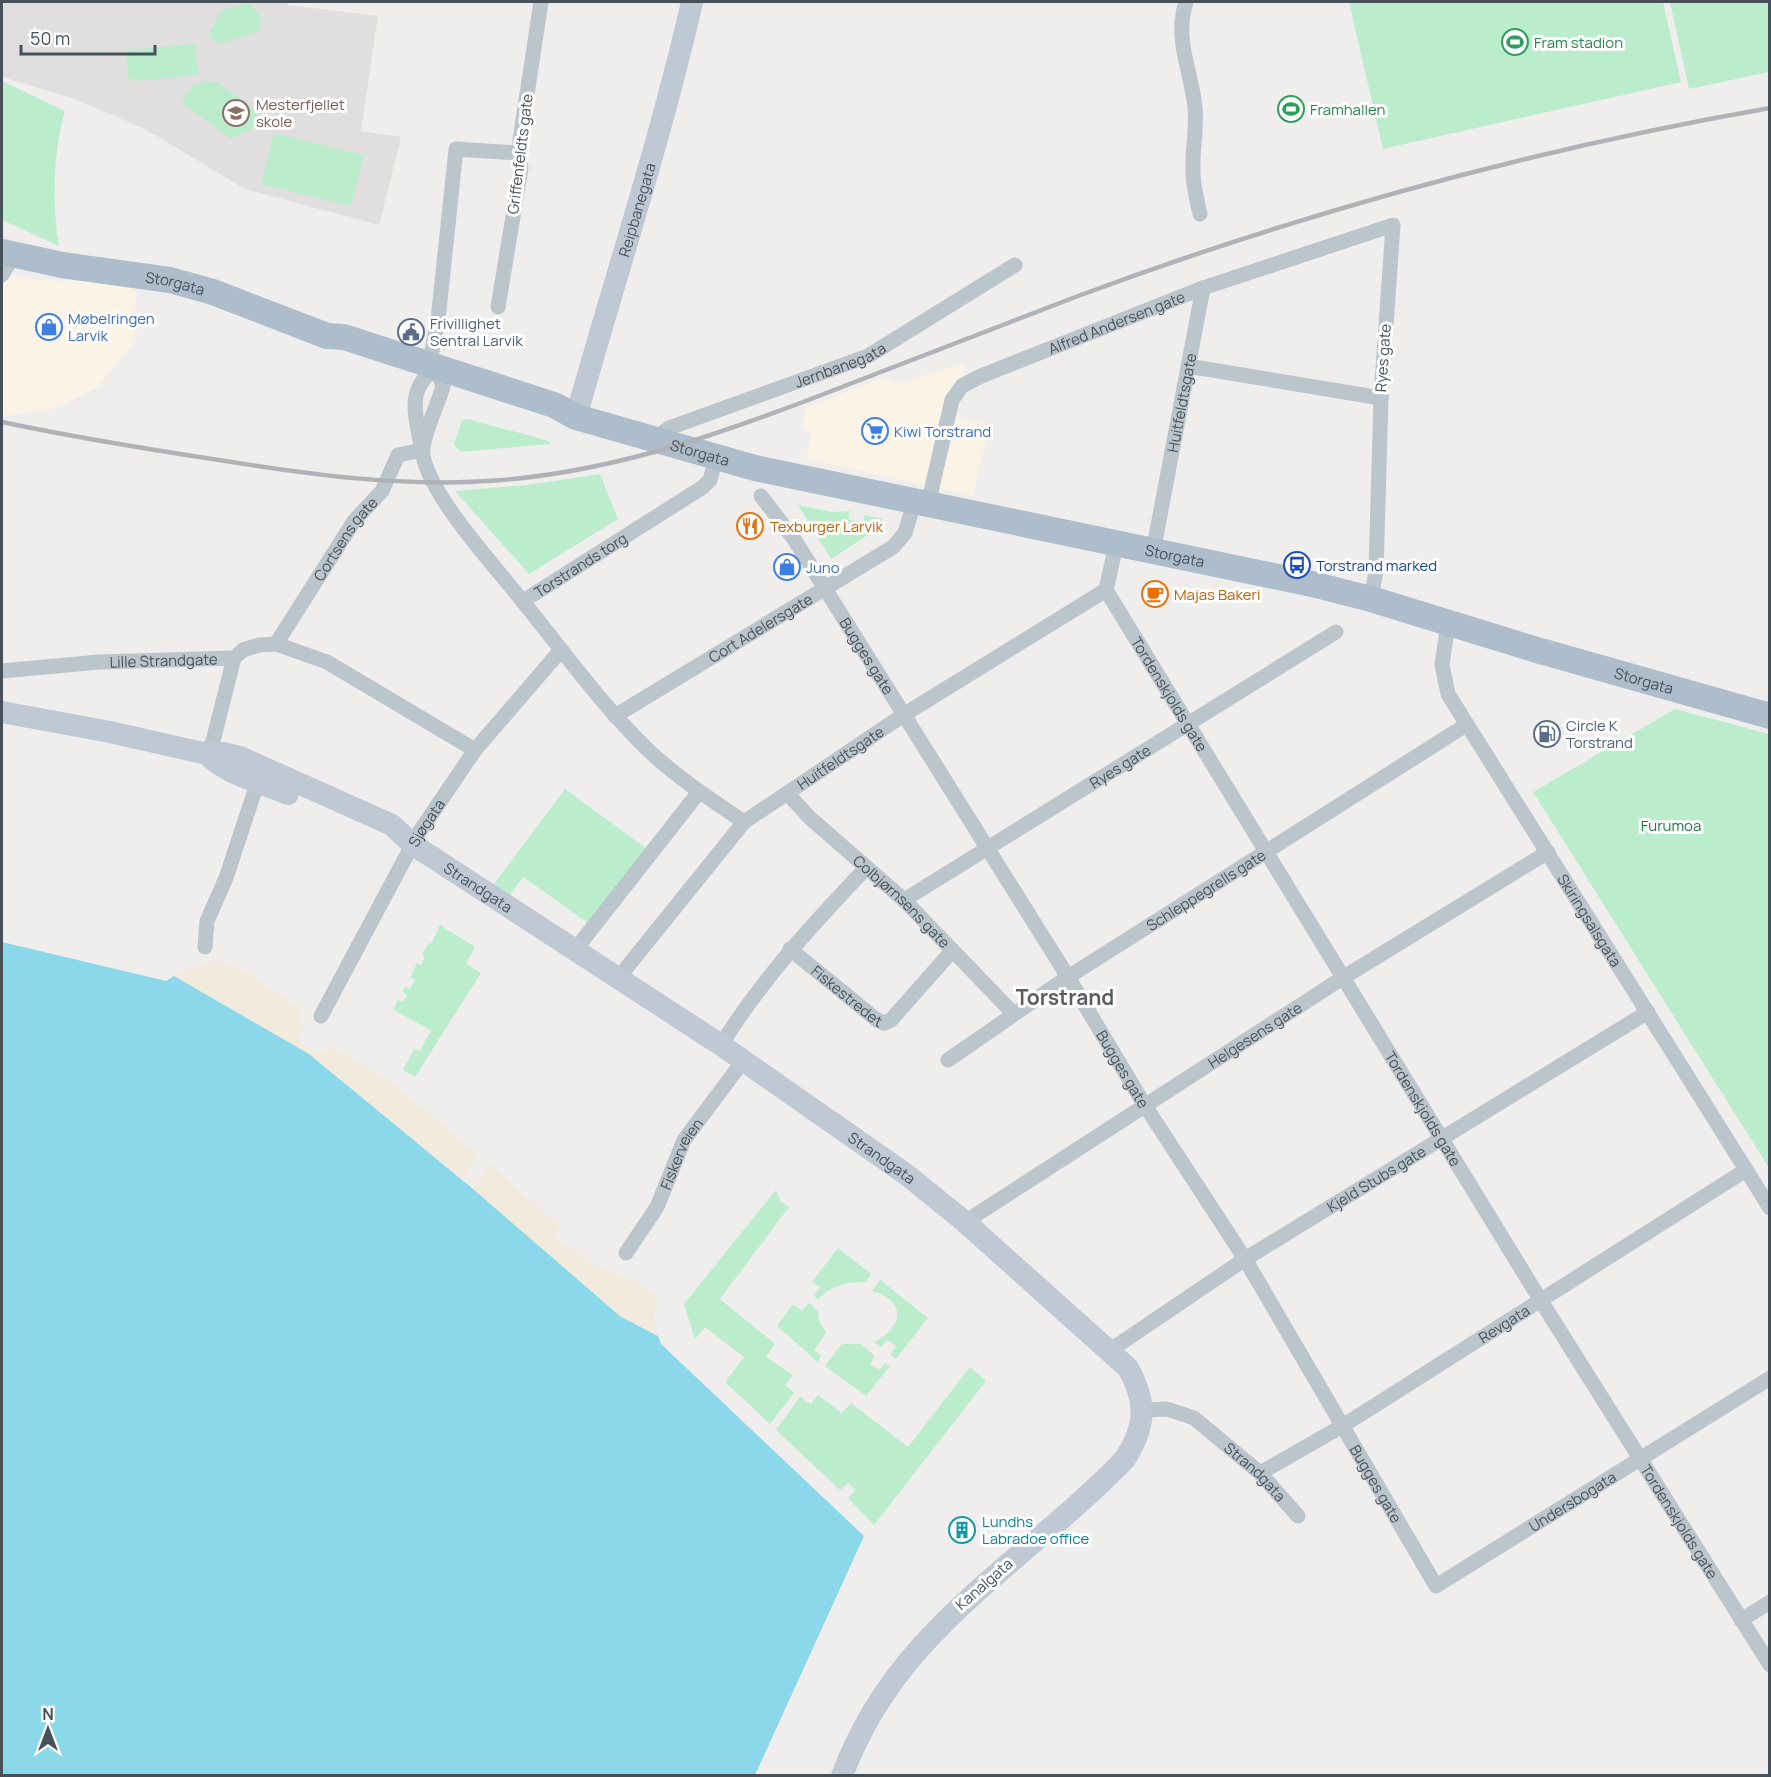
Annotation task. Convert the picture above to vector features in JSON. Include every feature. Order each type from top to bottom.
[{"type":"main road","name":"Reipbanegata","points":[[576,417],[636,218],[692,2]]},
{"type":"main road","name":"Storgata","points":[[6,250],[62,265],[170,280],[213,292],[327,336],[344,337],[432,374],[552,417],[576,417],[716,458],[921,504],[1312,584],[1371,599],[1770,716]]},
{"type":"main road","name":"Strandgata","points":[[2,712],[110,732],[207,754],[223,753],[260,774],[392,825],[412,844],[721,1045],[907,1175],[964,1222],[1109,1351],[1132,1374],[1140,1393],[1142,1410]]},
{"type":"main road","name":"Kanalgata","points":[[842,1776],[874,1709],[915,1651],[950,1614],[1125,1459],[1142,1426],[1142,1410]]},
{"type":"street","name":"Griffenfeldts gate","points":[[498,306],[521,168],[518,153],[541,2]]},
{"type":"street","points":[[1186,2],[1181,22],[1182,50],[1195,105],[1197,130],[1193,172],[1200,214]]},
{"type":"street","points":[[422,450],[456,149],[518,153]]},
{"type":"street","name":"Alfred Andersen gate","points":[[921,504],[952,400],[962,386],[981,376],[1203,288],[1393,225]]},
{"type":"street","name":"Ryes gate","points":[[1371,599],[1376,571],[1381,398],[1393,225]]},
{"type":"street","points":[[2,275],[6,250]]},
{"type":"street","name":"Jernbanegata","points":[[654,439],[669,428],[868,356],[1015,265]]},
{"type":"street","name":"Huitfeldtsgate","points":[[1153,552],[1203,288]]},
{"type":"street","points":[[1188,366],[1381,398]]},
{"type":"street","name":"Torstrands torg","points":[[432,374],[415,400],[422,450],[428,472],[478,545],[523,601],[704,487],[710,480],[716,458]]},
{"type":"street","name":"Cortsens gate","points":[[276,644],[354,521],[382,491],[398,454],[422,450]]},
{"type":"street","name":"Bugges gate","points":[[761,496],[794,538],[1068,977],[1144,1104],[1245,1259],[1437,1586]]},
{"type":"street","name":"Cort Adelersgate","points":[[615,716],[894,547],[905,533],[921,504]]},
{"type":"street","points":[[1106,590],[1116,544]]},
{"type":"street","name":"Huitfeldtsgate","points":[[619,977],[744,822],[905,714],[1106,590]]},
{"type":"street","name":"Tordenskjolds gate","points":[[1106,590],[1541,1301],[1770,1665]]},
{"type":"street","points":[[523,601],[615,716],[647,749],[699,792],[744,822]]},
{"type":"street","name":"Skiringsalsgata","points":[[1448,623],[1442,664],[1448,694],[1770,1208]]},
{"type":"street","name":"Ryes gate","points":[[904,900],[1336,632]]},
{"type":"street","name":"Lille Strandgate","points":[[2,671],[99,662],[234,658],[243,650],[259,645],[276,644],[327,662],[475,750]]},
{"type":"street","name":"Sjøgata","points":[[321,1016],[412,844],[475,750],[561,650]]},
{"type":"street","points":[[207,754],[213,741],[234,658]]},
{"type":"street","name":"Schleppegrells gate","points":[[948,1060],[1068,977],[1466,725]]},
{"type":"street","points":[[204,947],[207,921],[226,878],[260,774]]},
{"type":"street","points":[[575,950],[699,792]]},
{"type":"street","name":"Colbjørnsens gate","points":[[787,793],[866,868],[904,900],[1013,1013]]},
{"type":"street","name":"Helgesens gate","points":[[964,1222],[1344,977],[1548,852]]},
{"type":"street","points":[[721,1045],[764,981],[790,949],[866,868]]},
{"type":"street","name":"Fiskestredet","points":[[790,949],[877,1020],[884,1023],[891,1020],[952,951]]},
{"type":"street","name":"Kjeld Stubs gate","points":[[1109,1351],[1245,1259],[1648,1012]]},
{"type":"street","name":"Fiskerveien","points":[[626,1252],[657,1207],[684,1140],[743,1061]]},
{"type":"street","name":"Revgata","points":[[1260,1473],[1344,1425],[1746,1170]]},
{"type":"street","name":"Undersbogata","points":[[1437,1586],[1770,1378]]},
{"type":"street","name":"Strandgata","points":[[1142,1410],[1167,1409],[1194,1418],[1260,1473],[1298,1516]]},
{"type":"street","points":[[1741,1620],[1770,1602]]},
{"type":"shaded area","name":"Mesterfjellet skole","points":[[2,2],[288,2],[288,5],[378,16],[361,131],[401,137],[379,225],[245,189],[143,128],[72,98],[2,77]]},
{"type":"shaded area","points":[[2,273],[34,280],[137,283],[132,346],[96,388],[48,410],[2,416]]},
{"type":"shaded area","points":[[965,363],[957,417],[989,425],[973,496],[806,459],[812,434],[802,427],[806,408],[885,377],[893,385]]},
{"type":"green space","name":"Fram stadion","points":[[1349,2],[1663,2],[1681,82],[1383,149]]},
{"type":"green space","points":[[1670,2],[1769,2],[1769,72],[1689,89]]},
{"type":"green space","points":[[251,3],[261,18],[259,31],[220,44],[208,36],[222,10]]},
{"type":"green space","points":[[195,44],[198,75],[139,81],[128,78],[126,50]]},
{"type":"green space","points":[[2,81],[65,111],[58,143],[55,178],[55,213],[59,246],[2,220]]},
{"type":"green space","points":[[215,81],[257,111],[259,125],[231,139],[181,102],[195,83]]},
{"type":"green space","points":[[274,133],[364,155],[351,206],[261,184]]},
{"type":"green space","points":[[468,419],[549,441],[550,444],[460,452],[454,444],[462,420]]},
{"type":"green space","points":[[600,474],[618,519],[529,574],[455,491],[526,485]]},
{"type":"green space","points":[[798,505],[832,512],[850,511],[848,519],[863,522],[865,515],[882,519],[883,525],[831,559]]},
{"type":"green space","name":"Furumoa","points":[[1675,709],[1769,734],[1769,1168],[1533,792]]},
{"type":"green space","points":[[565,789],[647,849],[588,923],[523,877],[510,895],[494,884]]},
{"type":"green space","points":[[440,925],[475,947],[466,964],[481,973],[415,1077],[403,1070],[414,1049],[420,1051],[431,1030],[393,1010],[398,1000],[403,1002],[407,995],[402,992],[405,987],[410,989],[415,980],[410,978],[417,963],[421,965],[425,957],[422,955],[428,943],[431,944]]},
{"type":"green space","points":[[776,1190],[781,1202],[789,1207],[720,1299],[775,1344],[766,1357],[793,1375],[785,1385],[794,1393],[770,1424],[725,1382],[744,1357],[705,1327],[695,1339],[684,1304]]},
{"type":"green space","points":[[838,1248],[871,1274],[866,1282],[839,1285],[818,1300],[814,1296],[820,1287],[812,1282]]},
{"type":"green space","points":[[880,1280],[928,1318],[896,1359],[890,1355],[896,1346],[887,1340],[881,1347],[874,1342],[891,1329],[896,1322],[897,1315],[896,1308],[891,1301],[872,1291]]},
{"type":"green space","points":[[809,1303],[818,1311],[819,1321],[826,1333],[814,1350],[821,1356],[818,1362],[777,1326],[793,1304],[802,1311]]},
{"type":"green space","points":[[842,1344],[861,1344],[875,1356],[870,1364],[879,1370],[885,1363],[890,1366],[866,1396],[825,1366]]},
{"type":"green space","points":[[970,1367],[986,1381],[874,1525],[848,1498],[855,1490],[848,1483],[840,1490],[776,1430],[800,1397],[811,1404],[818,1395],[842,1413],[851,1403],[908,1447]]},
{"type":"sand","points":[[214,959],[246,971],[299,1008],[303,1030],[299,1039],[301,1044],[317,1052],[325,1052],[329,1045],[389,1080],[479,1155],[462,1179],[309,1054],[174,976]]},
{"type":"sand","points":[[490,1164],[560,1227],[554,1235],[590,1264],[637,1281],[659,1300],[653,1312],[658,1336],[621,1317],[473,1189]]},
{"type":"water","points":[[2,942],[166,981],[174,976],[309,1054],[473,1189],[621,1317],[658,1336],[661,1344],[864,1536],[755,1775],[2,1775]]},
{"type":"railway","points":[[2,422],[164,452],[360,479],[466,482],[547,475],[635,457],[721,432],[1078,296],[1248,237],[1333,211],[1420,186],[1594,143],[1770,108]]},
{"type":"place","name":"Fram stadion","points":[[1515,42]]},
{"type":"place","name":"Framhallen","points":[[1291,109]]},
{"type":"place","name":"Mesterfjellet skole","points":[[236,113]]},
{"type":"place","name":"Møbelringen Larvik","points":[[49,327]]},
{"type":"place","name":"Frivillighet Sentral Larvik","points":[[411,332]]},
{"type":"place","name":"Kiwi Torstrand","points":[[875,431]]},
{"type":"place","name":"Texburger Larvik","points":[[750,526]]},
{"type":"place","name":"Torstrand marked","points":[[1297,565]]},
{"type":"place","name":"Juno","points":[[787,567]]},
{"type":"place","name":"Majas Bakeri","points":[[1155,594]]},
{"type":"place","name":"Circle K Torstrand","points":[[1547,734]]},
{"type":"place","name":"Lundhs Labradoe office","points":[[962,1530]]},
{"type":"district","name":"Torstrand","points":[[1065,997]]}]
